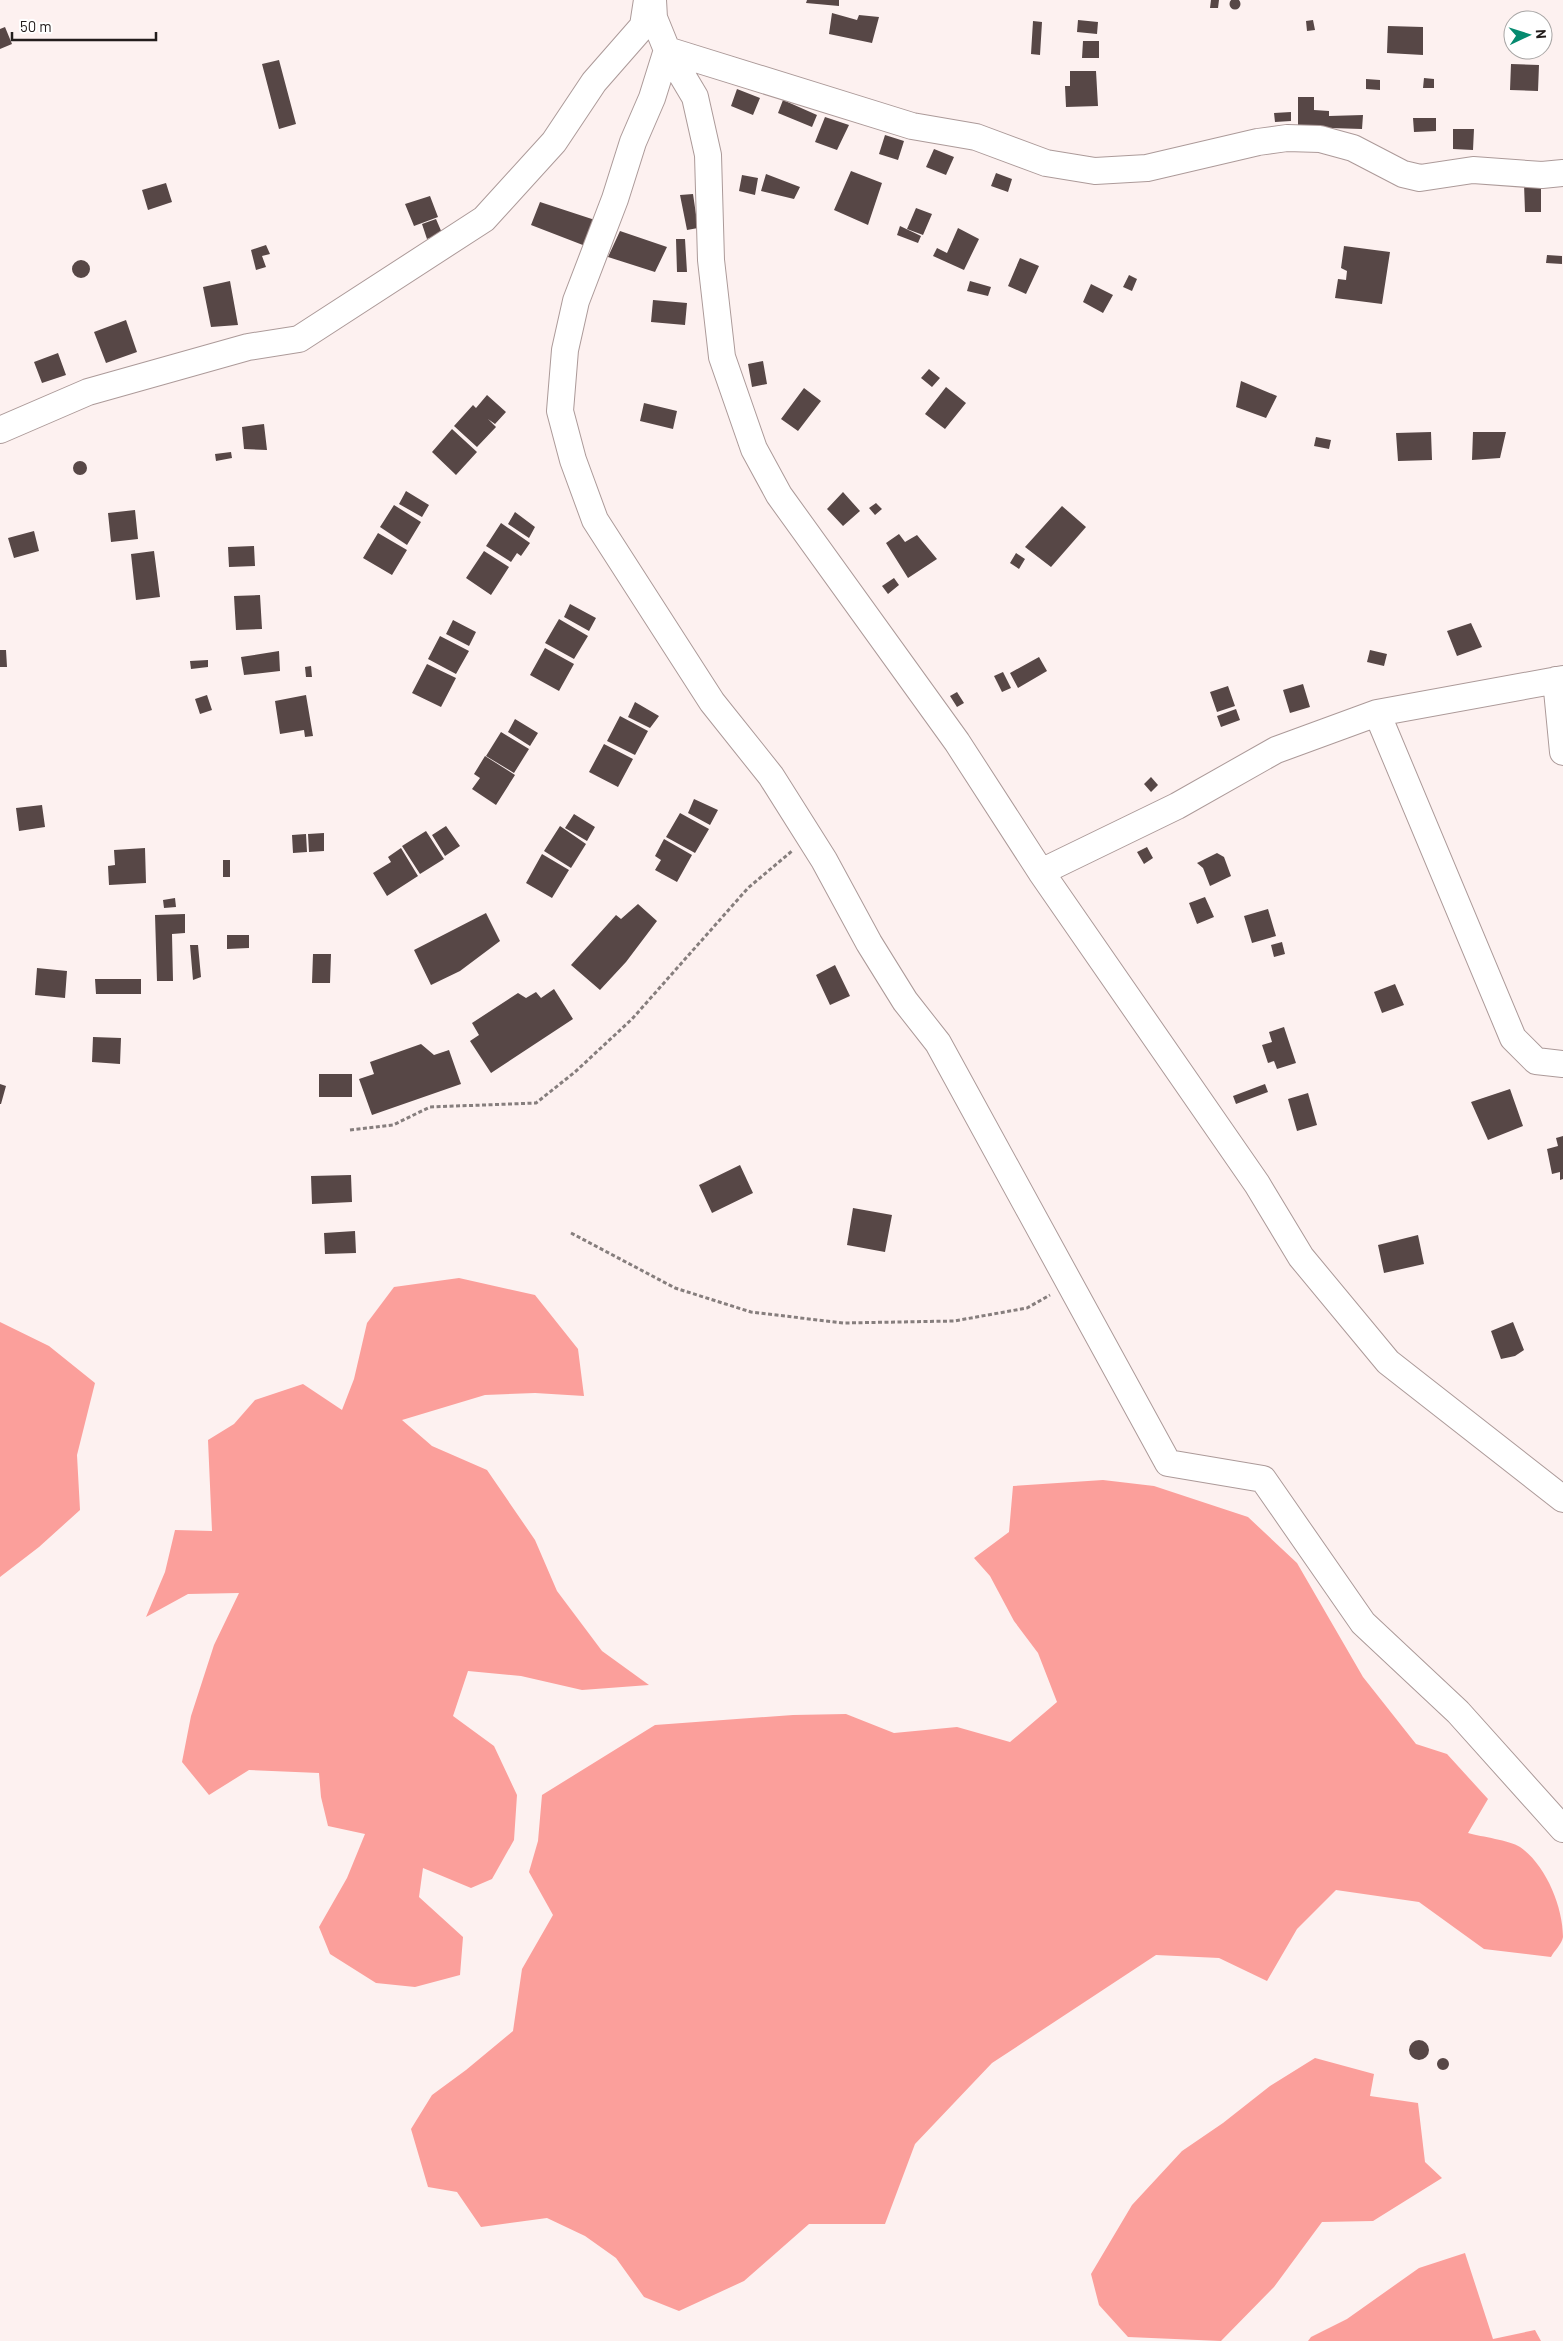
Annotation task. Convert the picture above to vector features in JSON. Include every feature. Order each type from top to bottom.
[{"type":"street","points":[[0,430],[88,392],[248,347],[299,338],[484,219],[554,142],[594,82],[643,26],[647,0]]},
{"type":"street","points":[[653,0],[654,18],[667,50],[695,97],[708,155],[711,260],[722,358],[754,449],[779,495],[957,742],[1041,872],[1257,1184],[1301,1257],[1388,1362],[1563,1499]]},
{"type":"street","points":[[667,50],[912,126],[976,137],[1046,163],[1095,171],[1148,168],[1258,142],[1287,138],[1320,139],[1353,148],[1403,174],[1420,178],[1472,170],[1542,175],[1563,173]]},
{"type":"street","points":[[667,50],[652,98],[633,142],[615,199],[576,301],[565,350],[560,410],[573,460],[596,520],[712,702],[770,776],[809,836],[905,1001],[938,1043],[1168,1463],[1264,1479],[1363,1623],[1458,1712],[1563,1829]]},
{"type":"street","points":[[1041,872],[1177,806],[1276,750],[1377,713],[1559,680],[1563,752]]},
{"type":"street","points":[[1377,713],[1513,1038],[1536,1061],[1563,1064]]},
{"type":"path","points":[[350,1130],[393,1126],[430,1106],[536,1103],[575,1072],[632,1018],[748,888],[809,836]]},
{"type":"path","points":[[571,1233],[675,1288],[751,1312],[843,1323],[954,1321],[1027,1308],[1070,1283]]},
{"type":"shaded area","points":[[459,1278],[535,1295],[578,1349],[584,1396],[535,1393],[485,1395],[402,1420],[432,1446],[487,1470],[535,1540],[557,1591],[602,1651],[649,1685],[582,1690],[521,1676],[468,1671],[453,1716],[494,1746],[517,1795],[514,1840],[492,1879],[471,1888],[423,1868],[419,1897],[463,1937],[460,1975],[415,1987],[376,1983],[330,1954],[319,1927],[347,1878],[365,1834],[328,1826],[321,1797],[319,1773],[249,1770],[209,1795],[182,1762],[191,1716],[214,1645],[239,1593],[188,1594],[146,1617],[165,1572],[175,1530],[212,1531],[208,1440],[234,1424],[255,1400],[303,1384],[342,1410],[354,1379],[367,1323],[394,1287]]},
{"type":"shaded area","points":[[0,1322],[49,1346],[95,1383],[77,1455],[80,1510],[39,1547],[0,1577]]},
{"type":"shaded area","points":[[1103,1480],[1154,1486],[1248,1517],[1297,1563],[1363,1677],[1416,1744],[1447,1754],[1488,1799],[1468,1833],[1520,1847],[1529,1854],[1545,1875],[1560,1912],[1563,1937],[1560,1945],[1551,1957],[1484,1949],[1419,1902],[1336,1890],[1297,1929],[1267,1981],[1219,1958],[1156,1955],[992,2063],[915,2144],[885,2224],[809,2224],[744,2281],[679,2311],[644,2297],[616,2258],[585,2236],[547,2218],[481,2227],[457,2192],[428,2187],[411,2129],[432,2095],[513,2031],[522,1969],[553,1915],[529,1872],[538,1841],[542,1795],[655,1725],[793,1715],[846,1714],[894,1733],[957,1727],[1010,1742],[1057,1702],[1038,1653],[1014,1621],[990,1576],[974,1558],[1009,1532],[1013,1486]]},
{"type":"shaded area","points":[[1315,2058],[1374,2074],[1370,2096],[1418,2103],[1425,2162],[1442,2178],[1373,2221],[1322,2222],[1274,2287],[1221,2341],[1128,2337],[1099,2305],[1091,2274],[1132,2205],[1182,2151],[1223,2123],[1270,2086]]},
{"type":"shaded area","points":[[1465,2253],[1493,2339],[1535,2330],[1541,2341],[1308,2341],[1311,2337],[1347,2319],[1419,2268]]},
{"type":"building","points":[[1235,-2],[1241,4],[1235,10],[1229,4]]},
{"type":"building","points":[[807,0],[839,0],[839,6],[806,3]]},
{"type":"building","points":[[1211,0],[1219,0],[1218,8],[1210,8]]},
{"type":"building","points":[[832,13],[857,20],[859,15],[879,17],[872,43],[829,34]]},
{"type":"building","points":[[1078,20],[1098,22],[1097,34],[1077,32]]},
{"type":"building","points":[[1313,20],[1315,30],[1307,31],[1306,21]]},
{"type":"building","points":[[1033,21],[1042,22],[1040,55],[1031,54]]},
{"type":"building","points":[[1388,26],[1423,27],[1423,55],[1387,53]]},
{"type":"building","points":[[5,27],[12,44],[0,49],[0,29]]},
{"type":"building","points":[[1083,41],[1099,41],[1099,58],[1082,58]]},
{"type":"building","points":[[279,60],[296,124],[279,129],[262,64]]},
{"type":"building","points":[[1511,64],[1539,65],[1538,91],[1510,90]]},
{"type":"building","points":[[1070,71],[1096,71],[1098,106],[1066,107],[1065,86],[1070,86]]},
{"type":"building","points":[[1424,78],[1434,79],[1434,88],[1423,88]]},
{"type":"building","points":[[1366,79],[1380,80],[1380,90],[1366,89]]},
{"type":"building","points":[[737,89],[760,98],[753,115],[731,106]]},
{"type":"building","points":[[1298,97],[1314,97],[1314,110],[1329,111],[1329,116],[1363,115],[1362,129],[1298,127]]},
{"type":"building","points":[[783,100],[817,115],[812,127],[778,113]]},
{"type":"building","points":[[1291,112],[1291,121],[1275,122],[1274,113]]},
{"type":"building","points":[[825,117],[849,125],[837,150],[815,142]]},
{"type":"building","points":[[1413,118],[1436,118],[1436,131],[1414,132]]},
{"type":"building","points":[[1453,129],[1474,129],[1473,150],[1453,149]]},
{"type":"building","points":[[885,135],[904,141],[898,160],[879,154]]},
{"type":"building","points":[[934,149],[954,157],[946,175],[926,167]]},
{"type":"building","points":[[851,171],[882,183],[868,225],[834,210]]},
{"type":"building","points":[[996,173],[1012,179],[1008,192],[991,186]]},
{"type":"building","points":[[766,174],[800,187],[794,199],[761,191]]},
{"type":"building","points":[[742,175],[758,178],[755,195],[739,191]]},
{"type":"building","points":[[166,183],[172,202],[148,210],[142,190]]},
{"type":"building","points":[[1524,184],[1541,184],[1541,212],[1525,212]]},
{"type":"building","points":[[693,194],[698,228],[687,230],[680,195]]},
{"type":"building","points":[[430,196],[438,217],[414,226],[405,204]]},
{"type":"building","points":[[540,202],[598,221],[588,247],[531,225]]},
{"type":"building","points":[[916,208],[932,214],[923,235],[907,229]]},
{"type":"building","points":[[436,219],[442,233],[427,239],[422,224]]},
{"type":"building","points":[[900,226],[921,236],[918,243],[897,235]]},
{"type":"building","points":[[958,228],[979,239],[964,270],[933,256],[937,248],[947,253]]},
{"type":"building","points":[[620,231],[667,247],[655,272],[608,257]]},
{"type":"building","points":[[676,239],[685,239],[687,272],[677,272]]},
{"type":"building","points":[[266,245],[270,254],[262,256],[266,267],[256,270],[251,250]]},
{"type":"building","points":[[1344,246],[1390,252],[1382,304],[1335,298],[1338,279],[1346,280],[1347,271],[1341,268]]},
{"type":"building","points":[[1547,255],[1562,256],[1562,264],[1546,263]]},
{"type":"building","points":[[1020,258],[1039,266],[1026,294],[1008,286]]},
{"type":"building","points":[[81,260],[89,265],[90,269],[85,277],[81,278],[73,273],[72,269],[77,261]]},
{"type":"building","points":[[1129,275],[1137,279],[1132,291],[1123,287]]},
{"type":"building","points":[[230,281],[238,325],[211,327],[203,287]]},
{"type":"building","points":[[970,281],[991,287],[988,296],[967,291]]},
{"type":"building","points":[[1091,284],[1113,295],[1103,313],[1083,302]]},
{"type":"building","points":[[653,300],[687,303],[685,325],[651,322]]},
{"type":"building","points":[[126,320],[137,352],[106,363],[94,332]]},
{"type":"building","points":[[58,353],[66,375],[42,383],[34,362]]},
{"type":"building","points":[[763,361],[767,384],[752,387],[748,364]]},
{"type":"building","points":[[929,369],[940,378],[932,387],[921,378]]},
{"type":"building","points":[[1241,381],[1277,396],[1266,418],[1236,407]]},
{"type":"building","points":[[946,387],[966,403],[945,429],[925,414]]},
{"type":"building","points":[[804,388],[821,401],[798,431],[781,419]]},
{"type":"building","points":[[487,395],[506,412],[495,424],[488,419],[496,427],[477,447],[454,426],[473,405],[476,408]]},
{"type":"building","points":[[644,403],[677,411],[673,429],[640,421]]},
{"type":"building","points":[[264,424],[267,450],[244,449],[242,427]]},
{"type":"building","points":[[452,429],[477,452],[456,475],[432,452]]},
{"type":"building","points":[[1431,432],[1432,460],[1398,461],[1396,433]]},
{"type":"building","points":[[1473,432],[1506,432],[1500,458],[1472,460]]},
{"type":"building","points":[[1316,437],[1331,440],[1329,449],[1314,446]]},
{"type":"building","points":[[231,452],[232,458],[216,461],[215,454]]},
{"type":"building","points":[[80,461],[85,463],[87,468],[85,473],[80,475],[75,473],[73,468],[75,463]]},
{"type":"building","points":[[406,491],[429,505],[422,517],[399,504]]},
{"type":"building","points":[[843,492],[860,511],[843,526],[827,509]]},
{"type":"building","points":[[876,503],[882,509],[875,515],[869,508]]},
{"type":"building","points":[[394,505],[421,522],[407,545],[380,527]]},
{"type":"building","points":[[1062,506],[1086,527],[1051,567],[1025,547]]},
{"type":"building","points":[[135,510],[138,539],[111,542],[108,513]]},
{"type":"building","points":[[515,512],[535,527],[529,538],[508,524]]},
{"type":"building","points":[[501,523],[530,543],[521,556],[517,553],[511,562],[486,546]]},
{"type":"building","points":[[34,531],[39,551],[14,558],[8,538]]},
{"type":"building","points":[[378,533],[407,550],[392,575],[363,558]]},
{"type":"building","points":[[899,534],[905,542],[917,535],[937,559],[908,578],[886,543]]},
{"type":"building","points":[[254,546],[255,566],[229,567],[228,547]]},
{"type":"building","points":[[154,551],[160,597],[136,600],[131,554]]},
{"type":"building","points":[[484,551],[509,567],[491,595],[466,578]]},
{"type":"building","points":[[1016,553],[1025,559],[1019,569],[1010,563]]},
{"type":"building","points":[[894,578],[899,585],[888,594],[882,586]]},
{"type":"building","points":[[260,595],[262,629],[236,630],[234,596]]},
{"type":"building","points":[[570,604],[596,618],[589,631],[564,617]]},
{"type":"building","points":[[559,619],[588,636],[574,659],[545,643]]},
{"type":"building","points":[[453,620],[476,632],[469,646],[446,634]]},
{"type":"building","points":[[1471,623],[1482,647],[1457,656],[1447,631]]},
{"type":"building","points":[[440,636],[469,651],[456,674],[428,659]]},
{"type":"building","points":[[545,648],[574,664],[559,691],[530,675]]},
{"type":"building","points":[[0,650],[6,650],[7,667],[0,667]]},
{"type":"building","points":[[1370,650],[1387,654],[1384,666],[1367,662]]},
{"type":"building","points":[[279,651],[280,671],[244,675],[241,657]]},
{"type":"building","points":[[1039,657],[1047,671],[1018,688],[1010,673]]},
{"type":"building","points":[[208,660],[208,667],[191,669],[190,661]]},
{"type":"building","points":[[427,664],[456,678],[441,707],[412,693]]},
{"type":"building","points":[[311,666],[312,677],[306,677],[305,667]]},
{"type":"building","points":[[1003,672],[1011,688],[1002,692],[994,676]]},
{"type":"building","points":[[1303,684],[1310,707],[1290,713],[1283,690]]},
{"type":"building","points":[[1228,686],[1235,706],[1217,712],[1210,692]]},
{"type":"building","points":[[957,692],[964,703],[957,707],[950,696]]},
{"type":"building","points":[[207,695],[212,710],[200,714],[195,699]]},
{"type":"building","points":[[306,695],[313,736],[305,737],[304,730],[280,734],[275,701]]},
{"type":"building","points":[[635,702],[659,716],[650,728],[628,717]]},
{"type":"building","points":[[1236,709],[1240,720],[1221,727],[1217,716]]},
{"type":"building","points":[[620,716],[648,731],[635,755],[607,741]]},
{"type":"building","points":[[515,719],[538,733],[530,746],[508,732]]},
{"type":"building","points":[[501,732],[529,749],[514,773],[486,756]]},
{"type":"building","points":[[604,744],[633,759],[618,787],[589,772]]},
{"type":"building","points":[[485,756],[515,775],[496,805],[472,789],[480,778],[474,774]]},
{"type":"building","points":[[1151,777],[1158,785],[1151,792],[1144,784]]},
{"type":"building","points":[[694,799],[718,810],[710,825],[688,813]]},
{"type":"building","points":[[42,805],[45,827],[19,831],[16,808]]},
{"type":"building","points":[[680,813],[709,829],[695,853],[666,837]]},
{"type":"building","points":[[574,814],[595,827],[587,841],[565,828]]},
{"type":"building","points":[[446,826],[460,846],[445,856],[432,835]]},
{"type":"building","points":[[560,826],[586,844],[571,868],[544,851]]},
{"type":"building","points":[[426,831],[444,859],[420,874],[402,846]]},
{"type":"building","points":[[324,833],[324,851],[309,852],[308,834]]},
{"type":"building","points":[[306,834],[307,852],[293,853],[292,835]]},
{"type":"building","points":[[664,839],[692,855],[677,882],[655,870],[661,860],[655,856]]},
{"type":"building","points":[[1147,847],[1153,858],[1144,864],[1137,852]]},
{"type":"building","points":[[145,848],[146,883],[109,885],[108,866],[115,865],[114,850]]},
{"type":"building","points":[[401,848],[418,876],[387,896],[373,873],[391,862],[388,857]]},
{"type":"building","points":[[1217,853],[1224,857],[1231,876],[1210,886],[1203,868],[1197,863]]},
{"type":"building","points":[[542,854],[569,870],[552,898],[526,883]]},
{"type":"building","points":[[223,860],[230,860],[230,877],[223,877]]},
{"type":"building","points":[[1205,897],[1214,917],[1197,924],[1189,903]]},
{"type":"building","points":[[175,898],[176,907],[164,908],[163,900]]},
{"type":"building","points":[[638,904],[657,921],[626,962],[600,990],[571,965],[616,915],[621,919]]},
{"type":"building","points":[[1268,909],[1276,936],[1252,943],[1244,916]]},
{"type":"building","points":[[486,913],[500,941],[460,971],[431,985],[414,950]]},
{"type":"building","points":[[185,914],[185,933],[172,934],[173,981],[157,981],[155,915]]},
{"type":"building","points":[[227,935],[249,935],[249,948],[227,949]]},
{"type":"building","points":[[1282,942],[1285,954],[1274,957],[1271,945]]},
{"type":"building","points":[[190,945],[198,945],[201,977],[193,980]]},
{"type":"building","points":[[313,954],[331,954],[330,983],[312,983]]},
{"type":"building","points":[[835,965],[850,996],[830,1005],[816,975]]},
{"type":"building","points":[[37,968],[67,971],[65,998],[35,995]]},
{"type":"building","points":[[95,979],[141,979],[141,994],[96,994]]},
{"type":"building","points":[[1395,984],[1404,1005],[1382,1013],[1374,992]]},
{"type":"building","points":[[554,989],[573,1019],[491,1073],[470,1041],[479,1035],[472,1023],[518,993],[526,998],[536,992],[541,998]]},
{"type":"building","points":[[1284,1027],[1296,1063],[1277,1069],[1274,1061],[1268,1063],[1262,1045],[1272,1042],[1269,1032]]},
{"type":"building","points":[[93,1037],[121,1038],[120,1064],[92,1062]]},
{"type":"building","points":[[421,1044],[434,1055],[449,1050],[461,1084],[372,1115],[359,1079],[374,1074],[370,1062]]},
{"type":"building","points":[[319,1074],[352,1074],[352,1097],[319,1097]]},
{"type":"building","points":[[0,1084],[6,1086],[1,1104],[0,1104]]},
{"type":"building","points":[[1265,1084],[1268,1092],[1236,1104],[1233,1096]]},
{"type":"building","points":[[1510,1089],[1523,1126],[1488,1140],[1471,1102]]},
{"type":"building","points":[[1308,1093],[1317,1125],[1297,1131],[1288,1099]]},
{"type":"building","points":[[1563,1136],[1563,1179],[1560,1180],[1560,1172],[1552,1174],[1547,1149],[1558,1146],[1556,1138]]},
{"type":"building","points":[[740,1165],[753,1193],[712,1213],[699,1185]]},
{"type":"building","points":[[351,1175],[352,1202],[312,1204],[311,1176]]},
{"type":"building","points":[[853,1208],[892,1215],[885,1252],[847,1245]]},
{"type":"building","points":[[355,1231],[356,1253],[325,1254],[324,1233]]},
{"type":"building","points":[[1418,1235],[1424,1264],[1384,1273],[1378,1245]]},
{"type":"building","points":[[1513,1322],[1524,1350],[1515,1356],[1501,1359],[1491,1331]]},
{"type":"building","points":[[1419,2040],[1426,2043],[1429,2050],[1426,2057],[1419,2060],[1412,2057],[1409,2050],[1412,2043]]},
{"type":"building","points":[[1443,2058],[1449,2064],[1443,2070],[1437,2064]]}]
